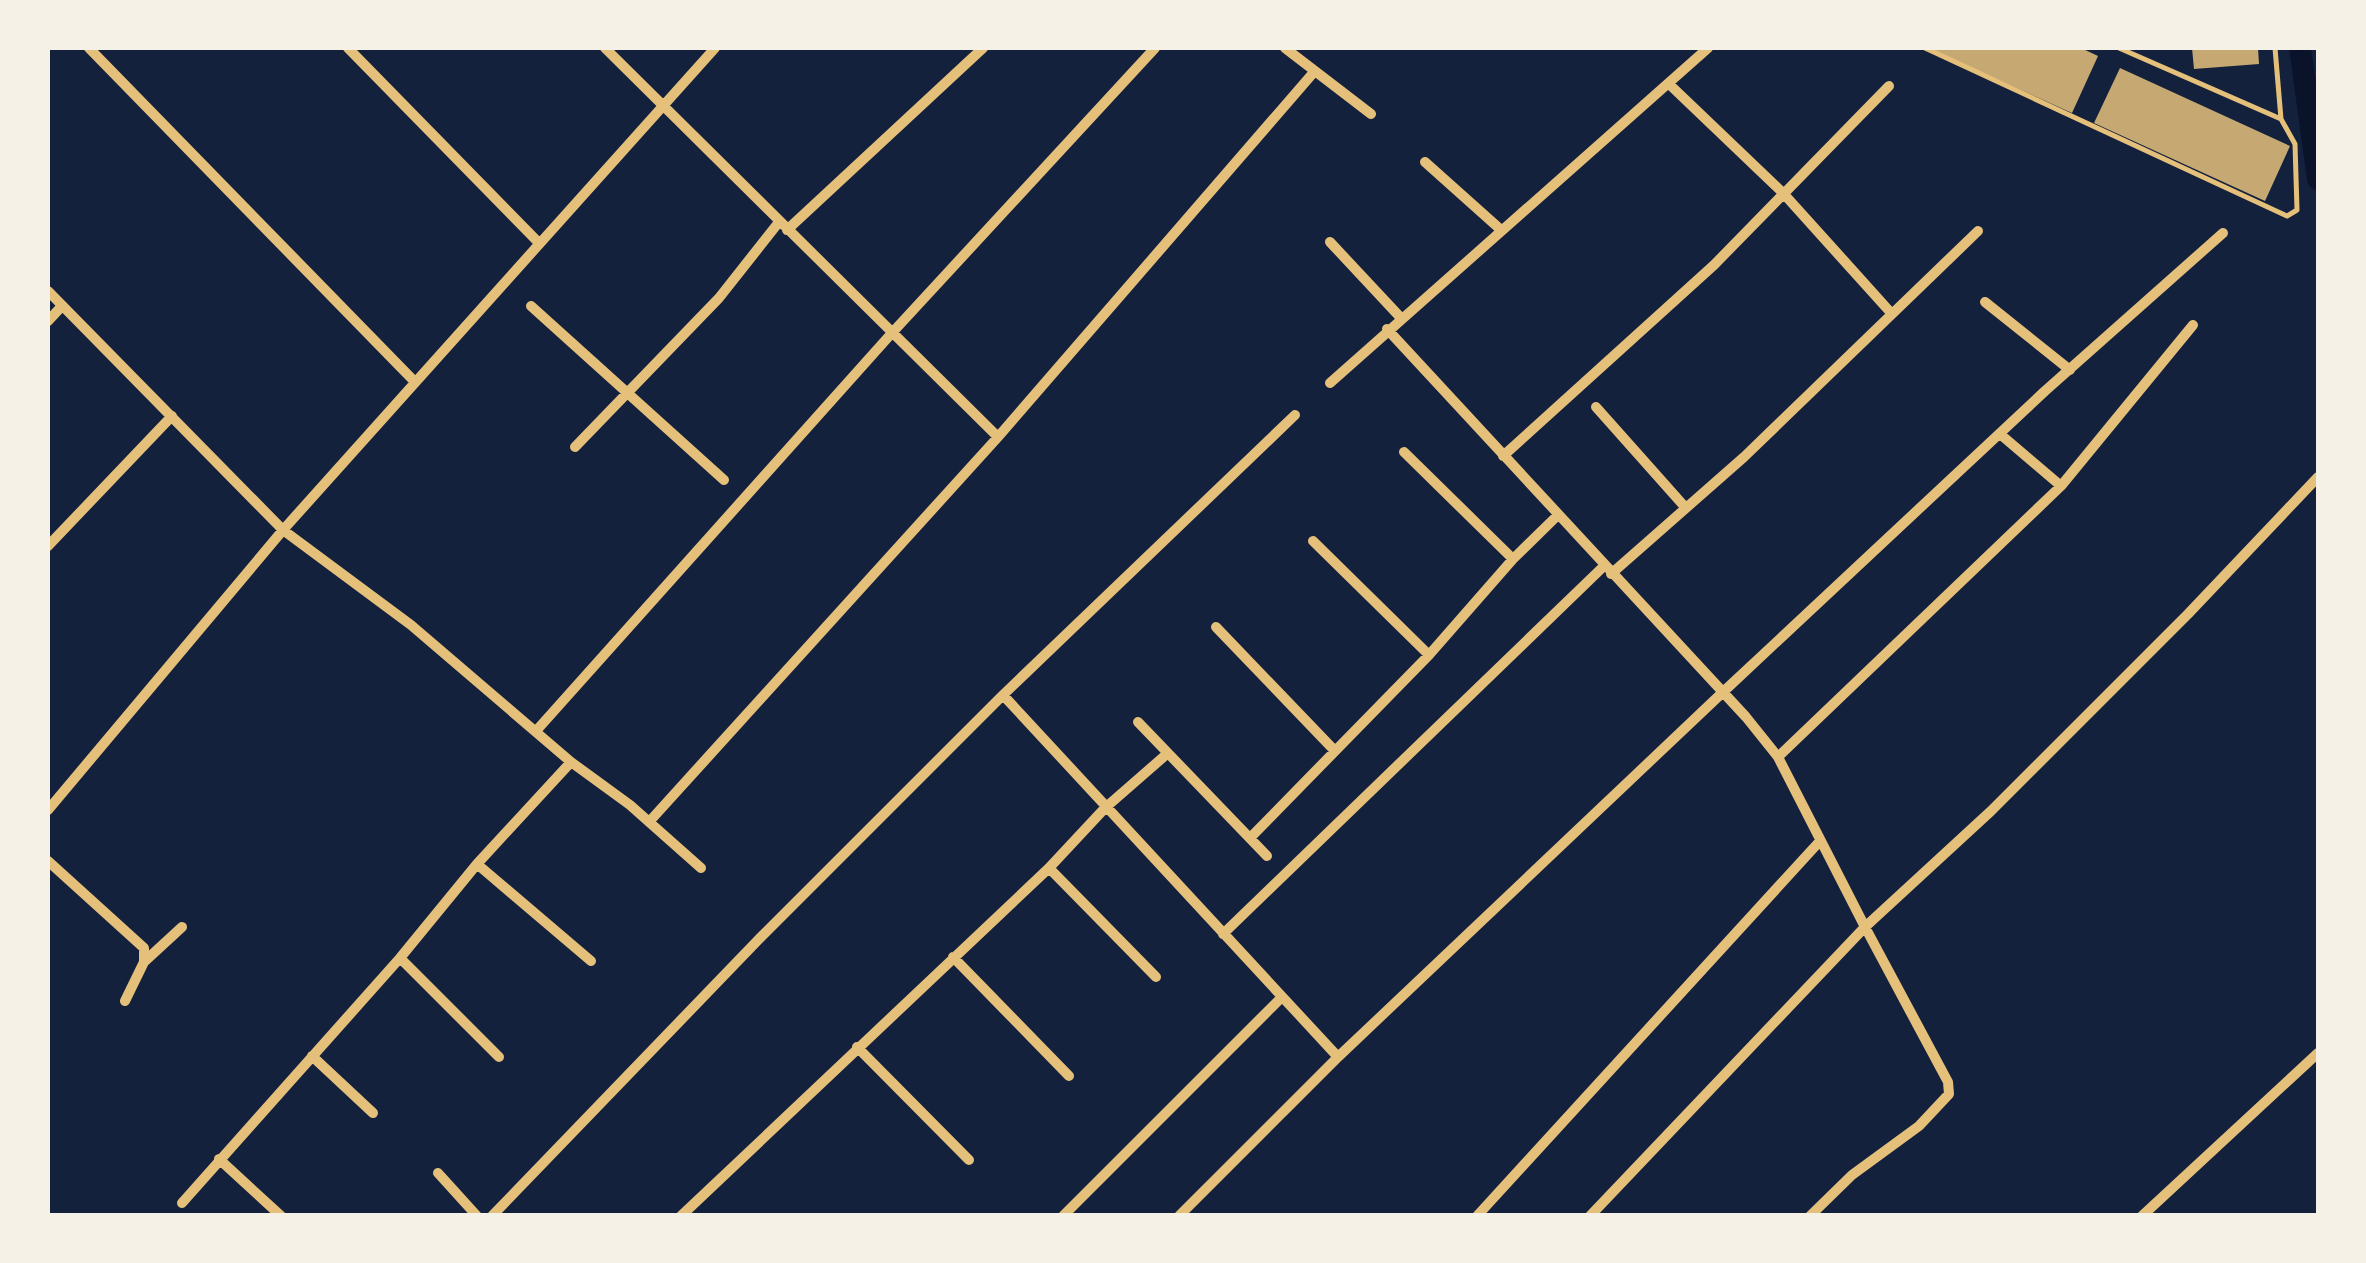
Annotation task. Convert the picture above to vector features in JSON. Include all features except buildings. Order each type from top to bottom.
[{"type":"street","points":[[88,48],[415,382]]},
{"type":"street","points":[[348,48],[539,243]]},
{"type":"street","points":[[606,48],[998,437]]},
{"type":"street","points":[[48,810],[283,530],[715,48]]},
{"type":"street","points":[[575,447],[783,226],[983,48]]},
{"type":"street","points":[[536,731],[890,334],[1156,48]]},
{"type":"street","points":[[1284,48],[1371,114]]},
{"type":"street","points":[[1330,382],[1708,48]]},
{"type":"street","points":[[648,822],[998,437],[1314,72]]},
{"type":"street","points":[[1669,84],[1783,192],[1892,314]]},
{"type":"street","points":[[1503,456],[1714,264],[1889,86]]},
{"type":"street","points":[[1426,162],[1500,229]]},
{"type":"street","points":[[1223,934],[1607,570],[1744,457],[1978,231]]},
{"type":"street","points":[[1178,1216],[1338,1057],[1722,693],[2223,233]]},
{"type":"street","points":[[1330,242],[1401,318]]},
{"type":"street","points":[[48,291],[283,530],[411,625],[701,868]]},
{"type":"street","points":[[1985,302],[2070,370]]},
{"type":"street","points":[[48,320],[62,306]]},
{"type":"street","points":[[531,306],[724,480]]},
{"type":"street","points":[[1778,757],[2061,486],[2193,326]]},
{"type":"street","points":[[1388,329],[1778,757],[1948,1082],[1949,1094],[1919,1126],[1852,1175],[1810,1216]]},
{"type":"street","points":[[1596,406],[1685,507]]},
{"type":"street","points":[[492,1216],[761,937],[1004,695],[1296,415]]},
{"type":"street","points":[[48,546],[172,416]]},
{"type":"street","points":[[2000,434],[2061,486]]},
{"type":"street","points":[[1404,452],[1513,559]]},
{"type":"street","points":[[1590,1216],[1865,927],[2033,769],[2318,477]]},
{"type":"street","points":[[1251,837],[1429,655],[1513,559],[1558,515]]},
{"type":"street","points":[[1312,541],[1429,655]]},
{"type":"street","points":[[1216,628],[1335,751]]},
{"type":"street","points":[[1004,695],[1338,1057]]},
{"type":"street","points":[[1138,722],[1267,856]]},
{"type":"street","points":[[681,1216],[856,1046],[1049,868],[1105,808],[1168,753]]},
{"type":"street","points":[[182,1203],[400,958],[477,864],[571,762]]},
{"type":"street","points":[[1477,1216],[1820,841]]},
{"type":"street","points":[[48,861],[144,948],[144,962]]},
{"type":"street","points":[[477,864],[591,962]]},
{"type":"street","points":[[1049,868],[1156,977]]},
{"type":"street","points":[[125,1001],[144,962],[182,927]]},
{"type":"street","points":[[953,957],[1069,1076]]},
{"type":"street","points":[[400,958],[499,1057]]},
{"type":"street","points":[[1063,1216],[1282,997]]},
{"type":"street","points":[[856,1046],[968,1160]]},
{"type":"street","points":[[2142,1216],[2318,1053]]},
{"type":"street","points":[[312,1056],[374,1113]]},
{"type":"street","points":[[219,1159],[282,1216]]},
{"type":"street","points":[[438,1173],[477,1216]]},
{"type":"lane","points":[[1925,48],[2287,216],[2297,210],[2295,144],[2281,120],[2275,48]]},
{"type":"lane","points":[[2119,48],[2281,120]]},
{"type":"waterway","points":[[2300,48],[2318,179]]}]
